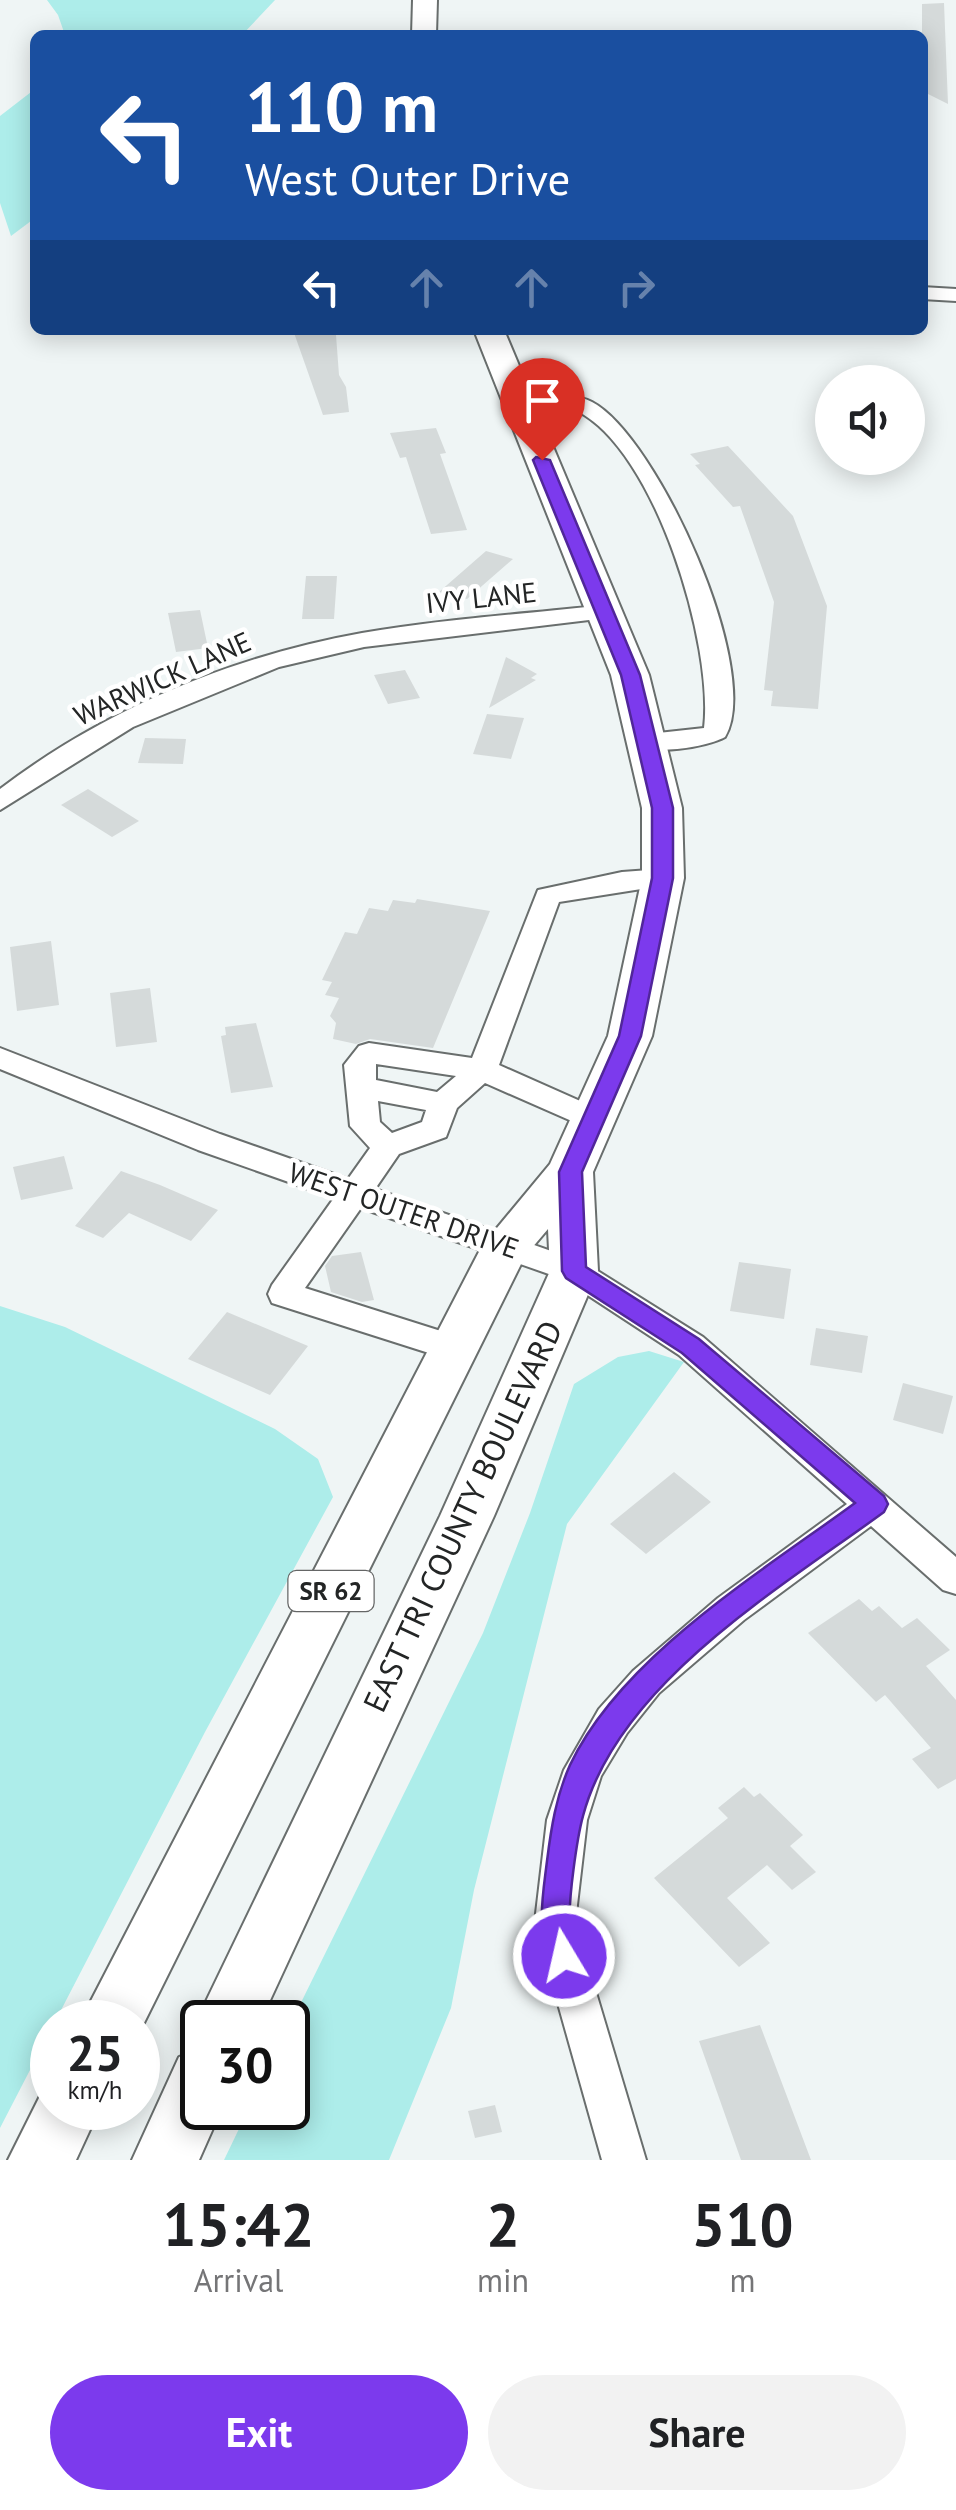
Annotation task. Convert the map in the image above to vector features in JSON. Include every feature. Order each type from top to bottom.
[{"type":"highway","points":[[424,0],[424,30]]},
{"type":"highway","points":[[491,335],[630,675],[662,808],[663,878],[630,1036],[570,1172]]},
{"type":"highway","name":"SR 62","points":[[122,2000],[506,1246],[570,1172]]},
{"type":"highway","name":"EAST TRI COUNTY BOULEVARD","points":[[238,2000],[467,1516],[574,1271],[570,1172]]},
{"type":"highway","points":[[164,2160],[180,2125]]},
{"type":"highway","points":[[41,2160],[57,2130]]},
{"type":"street","points":[[928,294],[956,295]]},
{"type":"street","points":[[516,400],[584,407],[634,454],[653,482],[710,622],[720,680],[721,717],[716,732],[705,738],[649,742]]},
{"type":"street","name":"IVY LANE","points":[[363,640],[606,612]]},
{"type":"street","name":"WARWICK LANE","points":[[0,802],[68,754],[147,713],[256,666],[363,640]]},
{"type":"street","points":[[454,1348],[284,1294],[352,1191],[388,1146],[435,1129],[443,1103],[482,1070],[548,896],[622,881],[663,878]]},
{"type":"street","points":[[388,1146],[364,1126],[359,1065],[369,1053],[482,1070],[594,1119]]},
{"type":"street","name":"WEST OUTER DRIVE","points":[[0,1058],[209,1142],[574,1271],[690,1346],[956,1579]]},
{"type":"street","points":[[362,1088],[443,1103]]},
{"type":"street","points":[[624,2160],[555,1922],[567,1820],[583,1770],[613,1721],[646,1682],[732,1609],[874,1504]]},
{"type":"shaded area","points":[[47,0],[275,0],[247,30],[63,30]]},
{"type":"shaded area","points":[[30,93],[30,222],[11,236],[0,203],[0,116]]},
{"type":"shaded area","points":[[0,1306],[65,1327],[275,1429],[318,1459],[333,1497],[66,2000],[30,2000],[30,2070],[0,2128]]},
{"type":"shaded area","points":[[649,1351],[684,1362],[567,1524],[474,1890],[451,2008],[389,2160],[224,2160],[238,2130],[310,2130],[310,2000],[302,2000],[483,1633],[574,1384],[618,1357]]},
{"type":"building","points":[[944,3],[948,104],[928,94],[928,30],[922,30],[922,4]]},
{"type":"building","points":[[295,335],[336,335],[339,375],[346,387],[349,412],[323,415]]},
{"type":"building","points":[[436,428],[446,453],[440,454],[467,530],[431,534],[406,457],[400,458],[390,433]]},
{"type":"building","points":[[728,446],[793,516],[827,606],[818,709],[771,706],[773,691],[764,690],[774,602],[740,506],[733,507],[695,465],[700,464],[690,454]]},
{"type":"building","points":[[486,551],[513,559],[467,599],[439,592]]},
{"type":"building","points":[[306,576],[337,576],[334,619],[302,619]]},
{"type":"building","points":[[200,610],[208,648],[176,652],[168,613]]},
{"type":"building","points":[[506,657],[537,674],[531,678],[536,680],[489,708]]},
{"type":"building","points":[[405,670],[420,698],[388,704],[374,675]]},
{"type":"building","points":[[487,714],[524,718],[511,759],[473,754]]},
{"type":"building","points":[[145,738],[186,739],[183,764],[138,763]]},
{"type":"building","points":[[88,789],[139,821],[112,837],[61,805]]},
{"type":"building","points":[[417,899],[490,911],[433,1048],[370,1039],[356,1044],[333,1039],[336,1023],[330,1016],[339,998],[325,995],[332,982],[322,980],[345,932],[357,934],[369,908],[388,911],[393,900],[415,903]]},
{"type":"building","points":[[51,941],[59,1005],[17,1011],[10,947]]},
{"type":"building","points":[[150,988],[157,1042],[116,1047],[110,993]]},
{"type":"building","points":[[256,1023],[273,1087],[231,1093],[221,1036],[226,1035],[225,1027]]},
{"type":"building","points":[[64,1156],[73,1189],[21,1200],[13,1167]]},
{"type":"building","points":[[121,1171],[218,1210],[191,1241],[129,1213],[103,1238],[75,1226]]},
{"type":"building","points":[[361,1252],[374,1300],[362,1302],[331,1292],[325,1266],[332,1256]]},
{"type":"building","points":[[739,1262],[791,1269],[784,1319],[730,1311]]},
{"type":"building","points":[[227,1312],[308,1346],[270,1395],[188,1359]]},
{"type":"building","points":[[816,1328],[868,1336],[862,1373],[810,1365]]},
{"type":"building","points":[[903,1383],[953,1396],[943,1434],[893,1420]]},
{"type":"building","points":[[674,1472],[711,1502],[646,1554],[610,1524]]},
{"type":"building","points":[[859,1599],[872,1611],[879,1606],[902,1628],[917,1618],[950,1650],[926,1666],[956,1700],[956,1779],[938,1789],[912,1759],[931,1748],[885,1695],[876,1702],[808,1633]]},
{"type":"building","points":[[744,1787],[754,1797],[760,1793],[803,1835],[790,1846],[816,1872],[792,1890],[767,1865],[727,1898],[770,1943],[739,1967],[654,1878],[728,1818],[718,1808]]},
{"type":"building","points":[[760,2025],[811,2160],[741,2160],[699,2041]]},
{"type":"building","points":[[495,2105],[502,2132],[475,2138],[468,2111]]},
{"type":"route","points":[[542,460],[630,675],[662,808],[663,878],[630,1036],[570,1172],[574,1271],[690,1346],[874,1504],[732,1609],[646,1682],[613,1721],[583,1770],[567,1820],[555,1922],[564,1956]]}]
